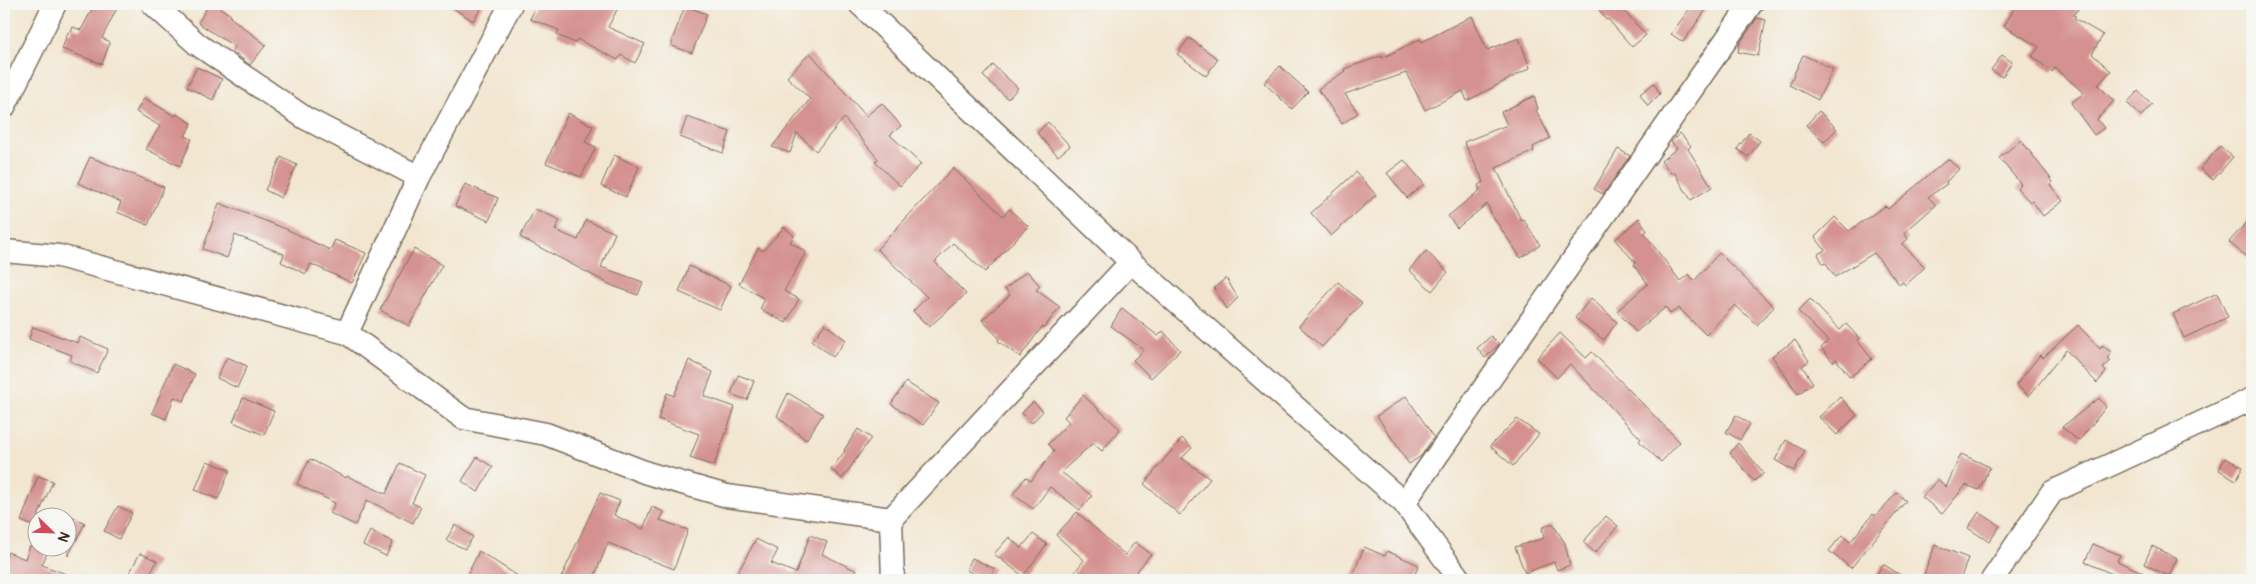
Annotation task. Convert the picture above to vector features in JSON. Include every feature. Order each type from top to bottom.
[{"type":"street","points":[[4,106],[55,4]]},
{"type":"street","points":[[153,4],[197,44],[305,118],[419,176]]},
{"type":"street","points":[[347,333],[419,176],[511,4]]},
{"type":"street","points":[[860,4],[1132,262],[1404,503],[1460,580]]},
{"type":"street","points":[[1404,503],[1751,4]]},
{"type":"street","points":[[4,251],[60,256],[347,333],[463,418],[546,434],[647,474],[727,496],[891,519]]},
{"type":"street","points":[[893,580],[891,519],[1132,262]]},
{"type":"street","points":[[1992,580],[2052,492],[2252,399]]},
{"type":"building","points":[[95,4],[119,4],[102,38],[110,42],[102,64],[62,49],[68,32],[71,33],[73,27],[81,30]]},
{"type":"building","points":[[209,4],[214,4],[231,15],[230,17],[266,45],[250,65],[232,51],[235,47],[198,23]]},
{"type":"building","points":[[447,4],[484,4],[473,21]]},
{"type":"building","points":[[537,4],[620,4],[608,27],[645,44],[635,63],[621,55],[618,60],[577,39],[575,43],[557,35],[559,30],[530,19]]},
{"type":"building","points":[[1595,4],[1618,4],[1646,35],[1632,47],[1608,19],[1606,20]]},
{"type":"building","points":[[1693,4],[1710,4],[1683,42],[1671,34]]},
{"type":"building","points":[[2017,4],[2083,4],[2073,15],[2076,16],[2074,18],[2103,35],[2092,54],[2111,71],[2098,85],[2114,101],[2097,119],[2104,128],[2094,135],[2071,103],[2084,93],[2055,68],[2052,72],[2032,56],[2039,47],[2004,26]]},
{"type":"building","points":[[685,6],[707,14],[692,53],[672,46],[672,40]]},
{"type":"building","points":[[1472,16],[1487,50],[1519,38],[1530,68],[1467,101],[1463,91],[1425,110],[1406,73],[1345,94],[1358,113],[1342,124],[1318,89],[1345,71],[1344,69],[1381,56],[1382,58],[1420,39],[1422,42]]},
{"type":"building","points":[[1757,18],[1766,20],[1758,56],[1738,52],[1740,43]]},
{"type":"building","points":[[1189,38],[1218,59],[1206,76],[1177,54]]},
{"type":"building","points":[[810,53],[866,116],[882,103],[901,126],[890,135],[921,164],[900,186],[875,162],[878,159],[844,118],[816,151],[797,133],[790,153],[772,147],[810,99],[787,77]]},
{"type":"building","points":[[1803,55],[1833,69],[1818,100],[1789,85]]},
{"type":"building","points":[[2002,55],[2012,62],[2002,77],[1991,70]]},
{"type":"building","points":[[993,65],[1018,88],[1008,99],[983,76]]},
{"type":"building","points":[[1280,66],[1308,92],[1292,109],[1264,83]]},
{"type":"building","points":[[197,67],[222,79],[213,100],[187,87]]},
{"type":"building","points":[[1654,83],[1660,94],[1648,106],[1640,94]]},
{"type":"building","points":[[2138,91],[2152,104],[2141,116],[2127,103]]},
{"type":"building","points":[[1534,96],[1538,109],[1536,110],[1550,138],[1533,147],[1534,151],[1496,168],[1521,220],[1523,219],[1540,245],[1521,258],[1493,217],[1487,204],[1457,228],[1448,216],[1480,190],[1478,185],[1484,182],[1464,142],[1507,125],[1501,112]]},
{"type":"building","points":[[144,98],[175,116],[176,114],[192,123],[185,136],[192,139],[180,166],[146,149],[160,126],[136,112]]},
{"type":"building","points":[[1819,111],[1837,129],[1824,142],[1806,125]]},
{"type":"building","points":[[568,113],[593,126],[585,142],[596,147],[581,177],[546,163]]},
{"type":"building","points":[[687,117],[730,132],[723,153],[680,137]]},
{"type":"building","points":[[1048,122],[1070,146],[1058,156],[1037,133]]},
{"type":"building","points":[[1680,133],[1691,146],[1688,149],[1712,187],[1691,200],[1674,172],[1672,174],[1661,161],[1677,148],[1671,142]]},
{"type":"building","points":[[1749,133],[1760,141],[1748,157],[1737,149]]},
{"type":"building","points":[[2021,140],[2053,182],[2050,185],[2063,201],[2043,216],[2032,201],[2030,202],[2017,188],[2021,184],[1999,158]]},
{"type":"building","points":[[2220,146],[2233,157],[2213,180],[2200,169]]},
{"type":"building","points":[[1618,149],[1630,156],[1603,194],[1594,189]]},
{"type":"building","points":[[614,155],[639,167],[626,197],[601,186]]},
{"type":"building","points":[[90,157],[164,187],[148,225],[117,212],[121,202],[78,183]]},
{"type":"building","points":[[281,157],[297,165],[281,198],[265,190]]},
{"type":"building","points":[[1948,159],[1959,169],[1946,182],[1947,184],[1928,197],[1936,205],[1904,233],[1908,239],[1902,244],[1925,267],[1906,285],[1902,282],[1900,285],[1874,253],[1835,277],[1826,263],[1823,264],[1818,254],[1825,250],[1815,237],[1835,217],[1849,231],[1885,206],[1888,209]]},
{"type":"building","points":[[1404,160],[1424,184],[1407,198],[1387,173]]},
{"type":"building","points":[[953,168],[1003,216],[1009,209],[1028,226],[985,272],[953,243],[935,262],[966,294],[929,327],[913,311],[927,297],[877,249]]},
{"type":"building","points":[[1356,172],[1376,195],[1331,236],[1311,213]]},
{"type":"building","points":[[465,184],[498,198],[489,221],[455,206]]},
{"type":"building","points":[[219,203],[286,229],[330,250],[335,240],[366,253],[352,283],[311,264],[306,274],[281,262],[284,254],[235,235],[227,258],[203,249]]},
{"type":"building","points":[[535,209],[560,220],[555,230],[578,240],[586,220],[615,233],[601,267],[643,282],[638,295],[613,286],[520,237]]},
{"type":"building","points":[[2252,216],[2252,262],[2229,242]]},
{"type":"building","points":[[1639,218],[1647,231],[1644,233],[1680,281],[1689,274],[1694,281],[1719,253],[1774,307],[1757,325],[1735,305],[1706,335],[1679,308],[1670,314],[1666,307],[1636,332],[1617,311],[1648,284],[1634,265],[1636,263],[1615,240]]},
{"type":"building","points":[[784,227],[794,236],[790,242],[806,252],[784,291],[799,299],[786,323],[760,309],[765,299],[739,284],[758,248],[763,251]]},
{"type":"building","points":[[414,249],[442,265],[409,326],[380,310]]},
{"type":"building","points":[[1426,251],[1448,272],[1432,291],[1409,270]]},
{"type":"building","points":[[689,266],[731,286],[720,310],[679,292]]},
{"type":"building","points":[[1027,271],[1040,286],[1036,290],[1060,307],[1044,328],[1042,327],[1020,357],[998,341],[999,338],[982,320],[1010,295],[1005,289]]},
{"type":"building","points":[[1226,278],[1238,298],[1227,309],[1214,288]]},
{"type":"building","points":[[1338,282],[1362,303],[1322,347],[1299,326]]},
{"type":"building","points":[[2217,293],[2228,317],[2184,338],[2173,314]]},
{"type":"building","points":[[1591,298],[1617,322],[1604,340],[1575,318]]},
{"type":"building","points":[[1810,299],[1840,330],[1846,324],[1859,338],[1857,340],[1872,359],[1850,377],[1836,359],[1833,362],[1821,348],[1828,341],[1798,311]]},
{"type":"building","points":[[1122,308],[1158,336],[1163,331],[1180,350],[1151,378],[1133,360],[1144,350],[1111,326]]},
{"type":"building","points":[[825,324],[846,340],[833,357],[812,341]]},
{"type":"building","points":[[2078,325],[2100,349],[2102,345],[2111,352],[2108,358],[2111,361],[2103,368],[2106,372],[2097,383],[2066,350],[2029,396],[2016,385],[2040,355],[2043,358]]},
{"type":"building","points":[[33,327],[78,343],[80,337],[108,349],[97,373],[70,361],[72,355],[29,339]]},
{"type":"building","points":[[1560,333],[1586,358],[1592,352],[1680,442],[1661,462],[1639,441],[1641,439],[1570,364],[1557,378],[1537,358]]},
{"type":"building","points":[[1491,336],[1499,344],[1485,358],[1477,348]]},
{"type":"building","points":[[1795,340],[1809,361],[1802,366],[1813,383],[1798,394],[1772,356]]},
{"type":"building","points":[[227,357],[247,366],[237,388],[217,378]]},
{"type":"building","points":[[689,360],[713,372],[704,396],[735,407],[714,466],[690,458],[699,434],[658,419],[667,393],[674,396]]},
{"type":"building","points":[[173,364],[195,374],[184,401],[174,397],[166,419],[152,413]]},
{"type":"building","points":[[738,375],[754,381],[747,400],[731,394]]},
{"type":"building","points":[[906,382],[939,403],[923,425],[891,404]]},
{"type":"building","points":[[788,393],[823,414],[806,440],[777,416]]},
{"type":"building","points":[[1083,395],[1120,429],[1102,451],[1093,443],[1061,472],[1092,496],[1080,510],[1050,487],[1033,509],[1013,494],[1026,477],[1031,481],[1054,451],[1048,444],[1069,422],[1064,417]]},
{"type":"building","points":[[1406,396],[1434,437],[1421,456],[1409,464],[1377,416]]},
{"type":"building","points":[[1840,397],[1857,415],[1837,435],[1819,417]]},
{"type":"building","points":[[243,398],[274,411],[264,435],[233,422]]},
{"type":"building","points":[[2099,398],[2106,407],[2079,441],[2062,427]]},
{"type":"building","points":[[1033,402],[1043,411],[1032,423],[1022,413]]},
{"type":"building","points":[[1736,415],[1750,424],[1740,440],[1726,432]]},
{"type":"building","points":[[1517,419],[1539,434],[1513,466],[1490,446]]},
{"type":"building","points":[[858,429],[871,438],[842,479],[831,469],[845,451]]},
{"type":"building","points":[[1182,438],[1192,448],[1182,458],[1210,479],[1180,515],[1144,484]]},
{"type":"building","points":[[1786,440],[1805,451],[1794,471],[1775,460]]},
{"type":"building","points":[[1738,443],[1764,473],[1754,481],[1730,453]]},
{"type":"building","points":[[1961,454],[1990,467],[1979,490],[1966,485],[1942,514],[1922,497],[1938,479],[1946,487]]},
{"type":"building","points":[[477,457],[493,467],[478,492],[462,481]]},
{"type":"building","points":[[2225,458],[2243,467],[2236,480],[2219,470]]},
{"type":"building","points":[[310,459],[346,478],[347,476],[386,494],[400,463],[425,475],[412,503],[421,507],[413,523],[367,500],[355,525],[330,513],[335,503],[297,484]]},
{"type":"building","points":[[207,461],[230,470],[218,499],[195,490]]},
{"type":"building","points":[[38,476],[53,481],[42,506],[28,506],[28,524],[21,521]]},
{"type":"building","points":[[600,493],[620,501],[614,515],[643,529],[652,507],[664,512],[660,520],[688,530],[674,569],[608,543],[593,580],[560,580]]},
{"type":"building","points":[[1897,493],[1906,501],[1851,568],[1829,551],[1842,535],[1850,542],[1873,514],[1875,516]]},
{"type":"building","points":[[118,506],[132,513],[119,539],[104,531]]},
{"type":"building","points":[[1077,512],[1125,555],[1135,542],[1151,554],[1130,580],[1069,580],[1084,560],[1056,535]]},
{"type":"building","points":[[1979,512],[2000,526],[1989,542],[1968,528]]},
{"type":"building","points":[[1606,516],[1618,526],[1595,553],[1583,542]]},
{"type":"building","points":[[78,519],[85,523],[78,537]]},
{"type":"building","points":[[1552,523],[1565,543],[1570,565],[1557,570],[1554,562],[1525,573],[1515,547],[1544,538],[1542,528]]},
{"type":"building","points":[[455,525],[473,537],[465,549],[446,540]]},
{"type":"building","points":[[370,531],[393,542],[386,556],[363,545]]},
{"type":"building","points":[[1033,534],[1047,544],[1023,576],[994,554],[1009,537],[1021,548]]},
{"type":"building","points":[[810,535],[827,542],[822,554],[857,571],[853,580],[743,580],[736,576],[756,539],[778,550],[771,563],[796,573]]},
{"type":"building","points":[[2093,544],[2120,555],[2117,561],[2159,580],[2126,580],[2085,562]]},
{"type":"building","points":[[1935,545],[1968,558],[1960,580],[1922,580]]},
{"type":"building","points":[[2152,546],[2177,558],[2169,576],[2144,564]]},
{"type":"building","points":[[1364,547],[1385,556],[1387,551],[1419,565],[1412,580],[1351,580]]},
{"type":"building","points":[[28,551],[28,556],[46,556],[42,565],[79,580],[21,580],[4,573],[4,563],[8,552],[25,559]]},
{"type":"building","points":[[479,551],[524,580],[465,580]]},
{"type":"building","points":[[140,553],[157,561],[147,580],[126,580]]},
{"type":"building","points":[[972,558],[995,569],[987,580],[966,570]]},
{"type":"building","points":[[1883,564],[1908,580],[1883,580],[1876,575]]}]
